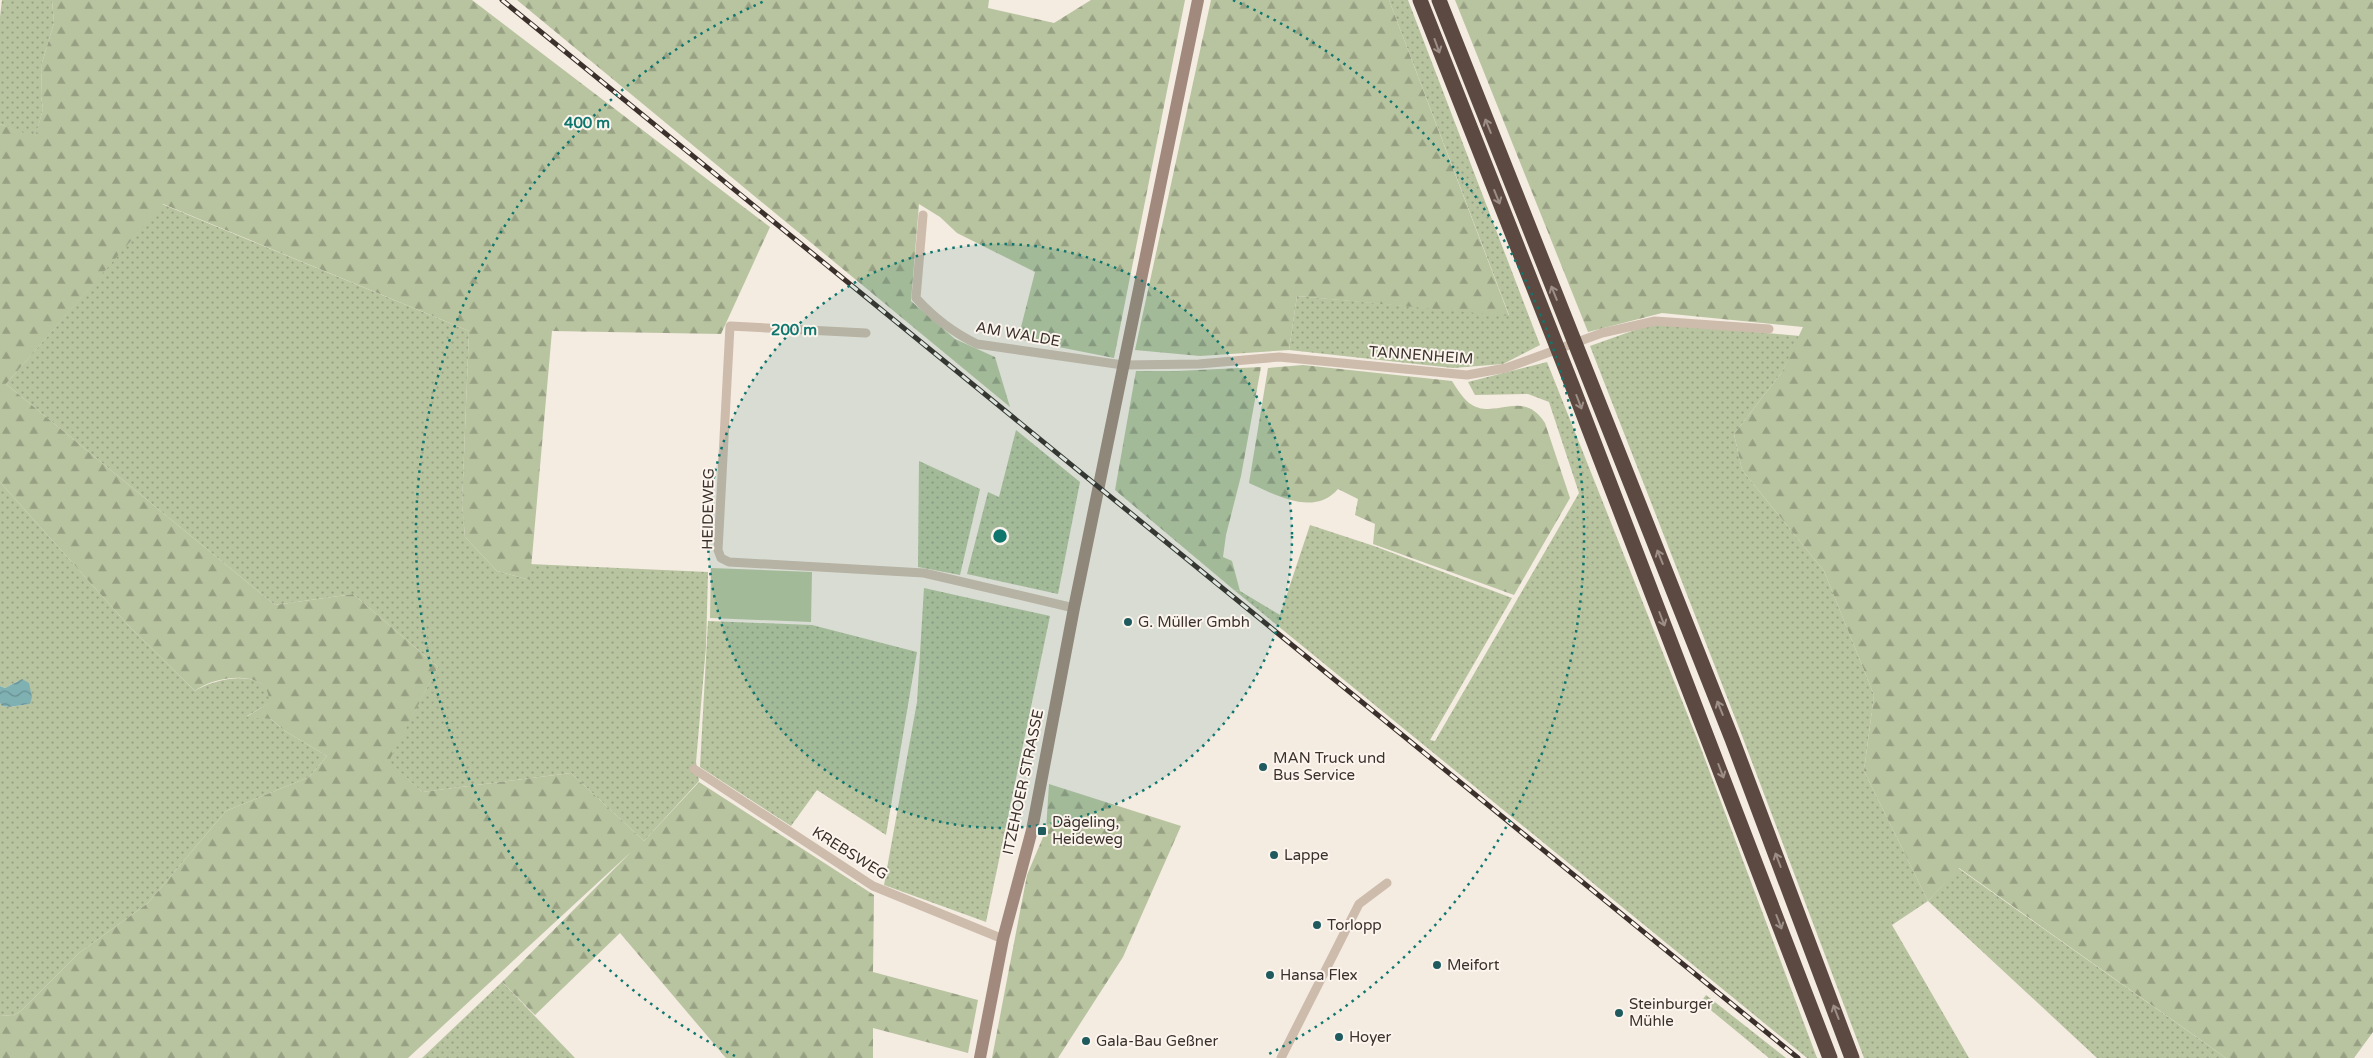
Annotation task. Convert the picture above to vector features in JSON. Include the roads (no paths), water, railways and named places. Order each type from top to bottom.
[{"type":"highway","points":[[1420,0],[1558,351],[1830,1058]]},
{"type":"highway","points":[[1440,0],[1732,739],[1852,1058]]},
{"type":"main road","name":"ITZEHOER STRASSE","points":[[980,1058],[1003,939],[1032,830],[1074,608],[1198,0]]},
{"type":"street","name":"AM WALDE","points":[[922,215],[916,298],[935,318],[955,333],[977,344],[1123,366]]},
{"type":"street","name":"TANNENHEIM","points":[[1123,366],[1200,364],[1279,357],[1467,375],[1506,368],[1602,333],[1655,321],[1769,329]]},
{"type":"street","name":"HEIDEWEG","points":[[866,333],[730,326],[718,550],[721,558],[729,562],[924,573],[1074,608]]},
{"type":"street","name":"KREBSWEG","points":[[694,769],[873,886],[1003,939]]},
{"type":"street","points":[[1281,1058],[1359,904],[1386,883]]},
{"type":"water","points":[[22,679],[29,683],[32,697],[30,704],[2,706],[0,703],[0,686],[5,688]]},
{"type":"railway","points":[[502,0],[1798,1058]]},
{"type":"place","name":"G. Müller Gmbh","points":[[1128,622]]},
{"type":"place","name":"MAN Truck und Bus Service","points":[[1263,767]]},
{"type":"place","name":"Dägeling, Heideweg","points":[[1042,831]]},
{"type":"place","name":"Lappe","points":[[1274,855]]},
{"type":"place","name":"Torlopp","points":[[1317,925]]},
{"type":"place","name":"Meifort","points":[[1437,965]]},
{"type":"place","name":"Hansa Flex","points":[[1270,975]]},
{"type":"place","name":"Steinburger Mühle","points":[[1619,1013]]},
{"type":"place","name":"Hoyer","points":[[1339,1037]]},
{"type":"place","name":"Gala-Bau Geßner","points":[[1086,1041]]}]
